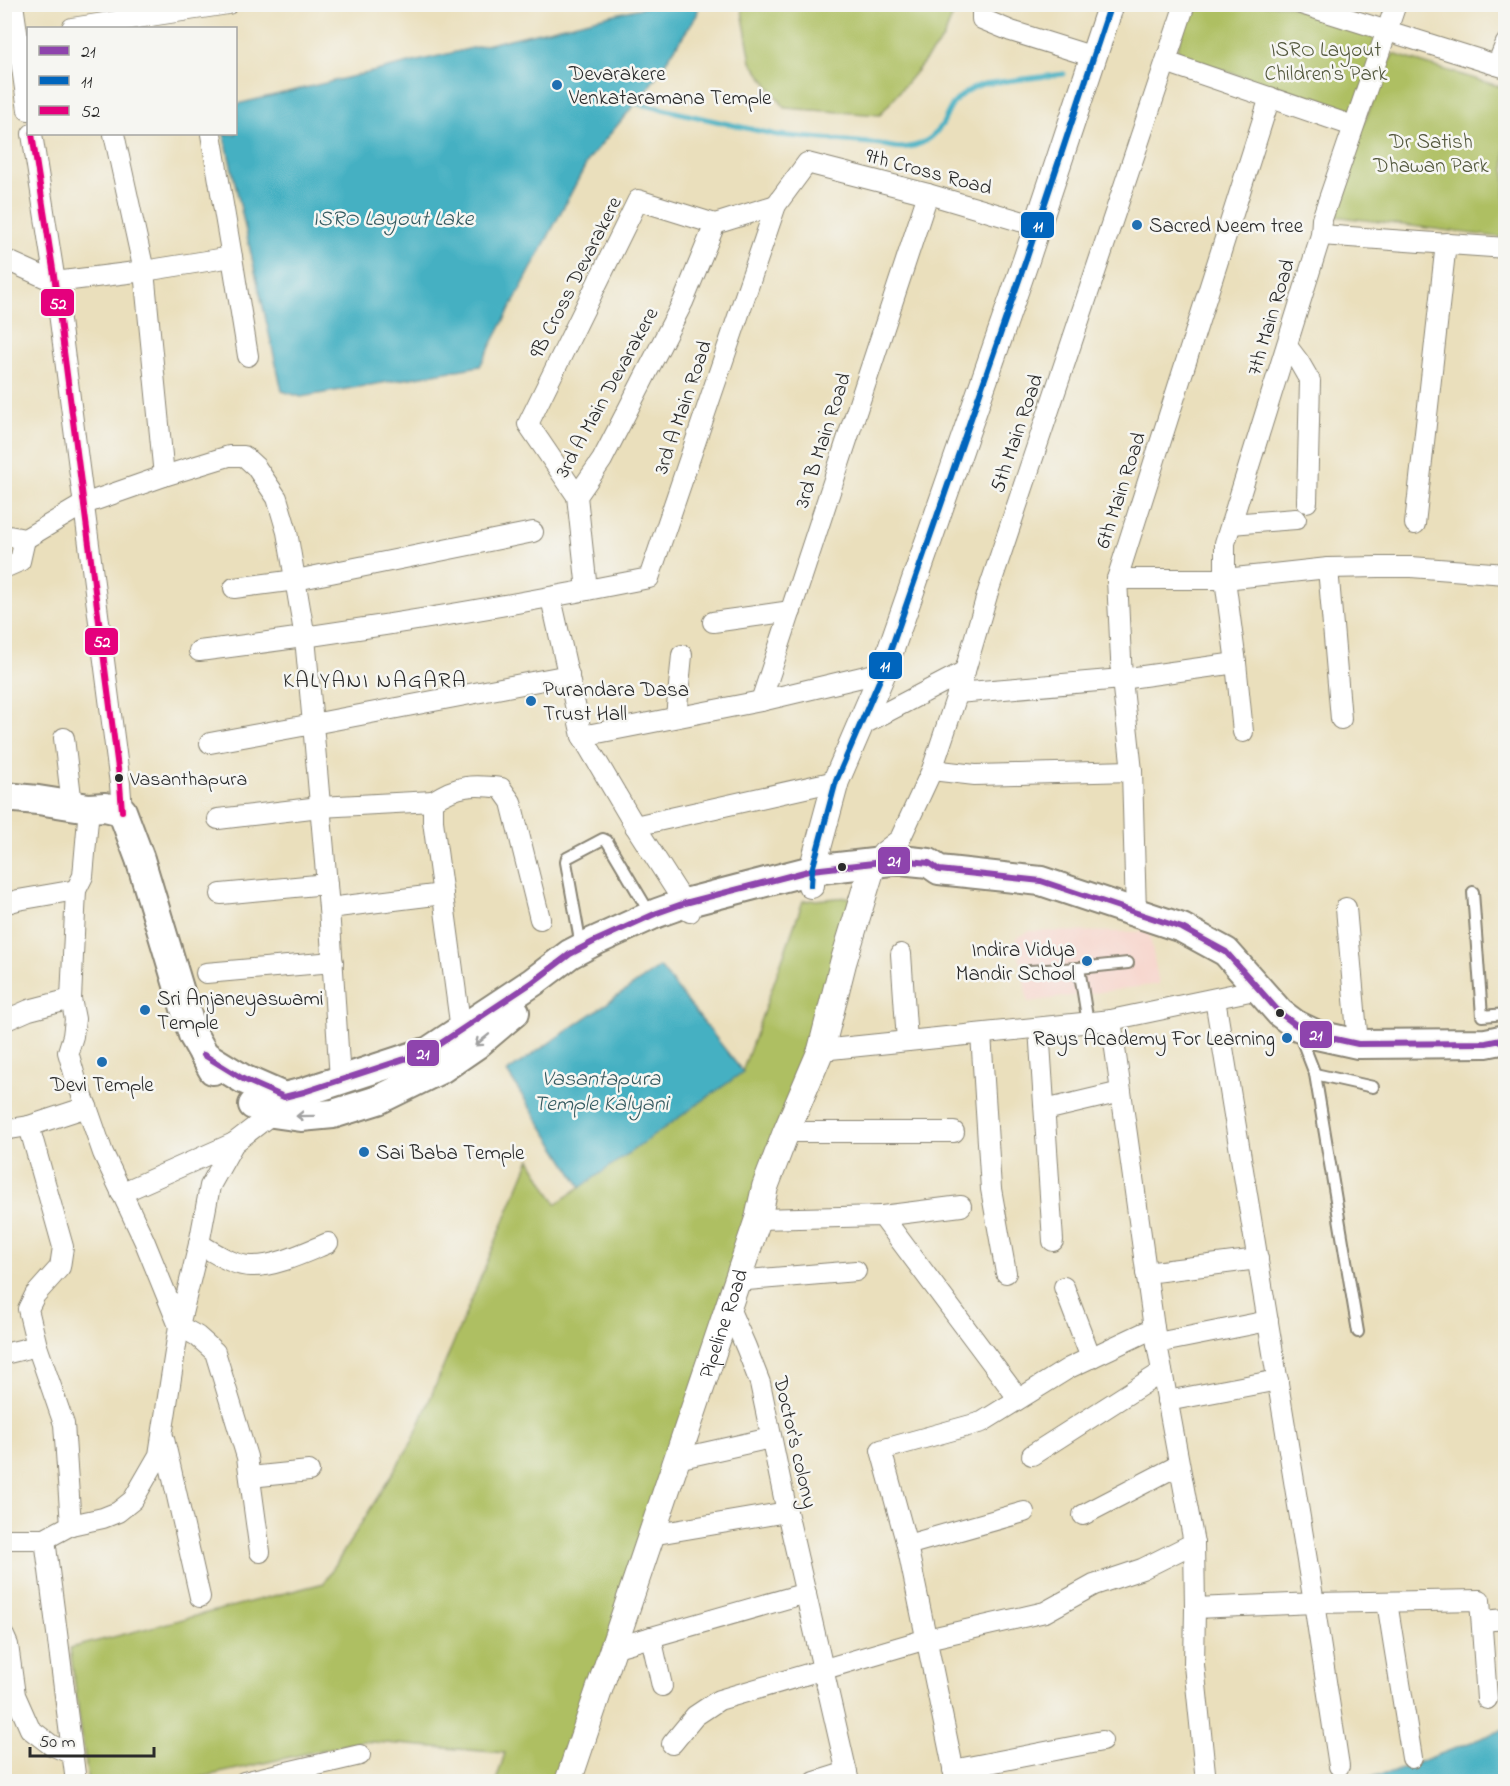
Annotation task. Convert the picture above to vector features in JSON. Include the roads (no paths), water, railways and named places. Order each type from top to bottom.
[{"type":"main road","points":[[4,797],[105,807],[122,811],[140,859],[193,1035],[204,1055],[222,1084],[233,1096],[279,1105],[301,1117],[333,1114],[378,1100],[435,1060],[461,1030],[533,982],[570,954],[583,955]]},
{"type":"main road","points":[[279,1105],[340,1080],[435,1060],[476,1045],[583,955],[636,934],[655,920],[811,878],[871,870],[929,873],[939,870],[1041,881],[1182,928],[1226,952],[1280,1013],[1296,1025],[1317,1035],[1358,1044],[1486,1043],[1506,1040]]},
{"type":"street","points":[[14,4],[23,33],[27,95]]},
{"type":"street","points":[[98,27],[192,20],[228,4]]},
{"type":"street","points":[[982,4],[982,19],[1011,31],[1094,57]]},
{"type":"street","points":[[811,878],[836,781],[883,672],[1111,4]]},
{"type":"street","name":"5th Main Road","points":[[871,870],[883,852],[900,839],[932,770],[988,592],[1185,4]]},
{"type":"street","name":"7th Main Road","points":[[1243,732],[1225,579],[1225,543],[1321,234],[1322,219],[1396,4]]},
{"type":"street","points":[[1303,5],[1501,66],[1506,43]]},
{"type":"street","points":[[1166,62],[1353,126]]},
{"type":"street","name":"6th Main Road","points":[[1136,913],[1132,771],[1122,679],[1117,579],[1270,97]]},
{"type":"street","points":[[32,135],[55,282],[122,811]]},
{"type":"street","points":[[114,135],[144,271],[164,476]]},
{"type":"street","points":[[211,135],[248,356]]},
{"type":"street","name":"9th Cross Road","points":[[807,163],[928,194],[1037,226]]},
{"type":"street","name":"3rd A Main Road","points":[[199,651],[306,638],[551,598],[649,578],[776,205],[807,163]]},
{"type":"street","name":"3rd B Main Road","points":[[761,701],[928,194]]},
{"type":"street","name":"9B Cross Devarakere","points":[[577,496],[528,424],[638,200],[715,224]]},
{"type":"street","points":[[715,224],[776,205]]},
{"type":"street","name":"3rd A Main Devarakere","points":[[587,590],[577,496],[602,460],[683,302],[715,224]]},
{"type":"street","points":[[1321,234],[1506,248]]},
{"type":"street","points":[[1415,524],[1446,243]]},
{"type":"street","points":[[4,259],[55,282],[144,271],[232,256]]},
{"type":"street","points":[[1287,346],[1310,381],[1307,502]]},
{"type":"street","points":[[4,538],[9,536],[25,539],[84,504],[229,456],[244,456],[256,467],[277,498],[287,532],[306,638],[329,908],[340,1080]]},
{"type":"street","points":[[1231,524],[1296,519]]},
{"type":"street","points":[[234,588],[296,580],[533,532]]},
{"type":"street","points":[[4,568],[20,561],[25,539]]},
{"type":"street","points":[[1117,579],[1225,579],[1328,568],[1411,567],[1506,574]]},
{"type":"street","points":[[1328,568],[1341,719]]},
{"type":"street","points":[[551,598],[582,736],[635,826],[689,909]]},
{"type":"street","points":[[713,622],[791,611]]},
{"type":"street","points":[[676,717],[682,655]]},
{"type":"street","points":[[957,693],[1122,679],[1236,663]]},
{"type":"street","points":[[860,726],[965,671]]},
{"type":"street","points":[[582,736],[761,701],[883,672]]},
{"type":"street","points":[[210,743],[569,675]]},
{"type":"street","points":[[64,738],[80,806],[83,876],[76,890],[71,999],[75,1019],[68,1052],[103,1153],[144,1240],[179,1326],[197,1336],[215,1352],[248,1457],[260,1552]]},
{"type":"street","points":[[932,770],[975,775],[1132,771]]},
{"type":"street","points":[[635,826],[836,781]]},
{"type":"street","points":[[218,819],[320,807],[433,801],[450,790],[477,784],[501,788],[511,802],[540,919]]},
{"type":"street","points":[[433,801],[461,1030]]},
{"type":"street","name":"Pipeline Road","points":[[568,1782],[758,1219],[765,1187],[821,1050],[843,963],[871,870]]},
{"type":"street","points":[[221,894],[327,884]]},
{"type":"street","points":[[4,904],[76,890]]},
{"type":"street","points":[[329,908],[443,894]]},
{"type":"street","points":[[1346,908],[1358,1044]]},
{"type":"street","points":[[901,954],[907,1041]]},
{"type":"street","points":[[206,973],[333,962]]},
{"type":"street","points":[[821,1050],[1111,1020],[1259,989]]},
{"type":"street","points":[[4,1021],[29,1010],[71,999]]},
{"type":"street","points":[[1215,999],[1340,1766]]},
{"type":"street","points":[[1111,1020],[1155,1336],[1194,1543],[1194,1665],[1206,1782]]},
{"type":"street","points":[[1040,1028],[1053,1241]]},
{"type":"street","points":[[981,1034],[991,1190],[1006,1273]]},
{"type":"street","points":[[1045,1110],[1121,1092]]},
{"type":"street","points":[[121,1193],[234,1143],[279,1105]]},
{"type":"street","points":[[4,1131],[29,1126],[87,1107]]},
{"type":"street","points":[[29,1126],[63,1247],[60,1267],[35,1295],[28,1310],[37,1346],[64,1424],[71,1524]]},
{"type":"street","points":[[786,1132],[954,1132]]},
{"type":"street","points":[[4,1539],[45,1539],[71,1524],[103,1518],[118,1512],[133,1500],[159,1455],[179,1326],[210,1186],[234,1143]]},
{"type":"street","points":[[758,1219],[882,1216],[961,1206]]},
{"type":"street","points":[[882,1216],[1018,1398]]},
{"type":"street","points":[[199,1244],[230,1260],[250,1266],[267,1264],[328,1243]]},
{"type":"street","points":[[1146,1273],[1258,1259]]},
{"type":"street","points":[[736,1281],[856,1270]]},
{"type":"street","points":[[1064,1287],[1091,1358]]},
{"type":"street","name":"Doctor's colony","points":[[728,1306],[760,1383],[848,1777]]},
{"type":"street","points":[[1102,1742],[955,1776],[907,1545],[880,1450],[982,1422],[1069,1368],[1155,1336],[1268,1321]]},
{"type":"street","points":[[4,1354],[37,1346]]},
{"type":"street","points":[[1032,1455],[1162,1372]]},
{"type":"street","points":[[1167,1401],[1278,1380]]},
{"type":"street","points":[[163,1434],[200,1597]]},
{"type":"street","points":[[677,1458],[771,1438]]},
{"type":"street","points":[[1083,1515],[1179,1465]]},
{"type":"street","points":[[250,1478],[309,1471]]},
{"type":"street","points":[[651,1535],[787,1512]]},
{"type":"street","points":[[907,1545],[1024,1512]]},
{"type":"street","points":[[45,1539],[76,1782]]},
{"type":"street","points":[[672,1744],[695,1716],[719,1700],[927,1640],[1045,1612],[1094,1585],[1142,1569],[1194,1543]]},
{"type":"street","points":[[613,1648],[806,1593]]},
{"type":"street","points":[[1195,1608],[1480,1600],[1487,1700]]},
{"type":"street","points":[[1387,1602],[1412,1758]]},
{"type":"street","points":[[1482,1621],[1506,1620]]},
{"type":"street","points":[[4,1636],[8,1645],[15,1695],[30,1729],[51,1745],[72,1754]]},
{"type":"street","points":[[651,1637],[662,1686]]},
{"type":"street","points":[[244,1782],[360,1755]]},
{"type":"street","points":[[815,1782],[848,1777]]},
{"type":"lane","points":[[583,955],[566,862],[567,858],[603,839],[607,841],[655,920]]},
{"type":"lane","points":[[1473,892],[1482,1016],[1506,1014]]},
{"type":"lane","points":[[1030,971],[1128,963]]},
{"type":"lane","points":[[1080,968],[1089,1023]]},
{"type":"lane","points":[[1296,1025],[1315,1074],[1358,1332]]},
{"type":"lane","points":[[1315,1074],[1373,1087]]},
{"type":"water","name":"ISRO Layout Lake","points":[[653,5],[699,5],[697,15],[647,90],[589,159],[480,366],[301,397],[282,391],[224,135],[237,135],[237,104]]},
{"type":"water","name":"Vasantapura Temple Kalyani","points":[[660,967],[743,1072],[581,1187],[507,1072]]},
{"type":"water","points":[[1505,1729],[1505,1781],[1339,1782],[1391,1773]]},
{"type":"waterway","points":[[636,103],[777,135],[881,144],[898,148],[915,146],[930,138],[942,125],[956,100],[974,87],[1064,74]]},
{"type":"place","name":"Devarakere Venkataramana Temple","points":[[557,85]]},
{"type":"place","name":"Sacred Neem tree","points":[[1137,225]]},
{"type":"place","name":"Purandara Dasa Trust Hall","points":[[531,701]]},
{"type":"place","name":"Vasanthapura","points":[[119,778]]},
{"type":"place","name":"Indira Vidya Mandir School","points":[[1087,961]]},
{"type":"place","name":"Sri Anjaneyaswami Temple","points":[[145,1010]]},
{"type":"place","name":"Rays Academy For Learning","points":[[1287,1038]]},
{"type":"place","name":"Devi Temple","points":[[102,1062]]},
{"type":"place","name":"Sai Baba Temple","points":[[364,1152]]},
{"type":"district","name":"KALYANI NAGARA","points":[[375,679]]},
{"type":"park label","name":"ISRO Layout Children's Park","points":[[1326,61]]},
{"type":"park label","name":"Dr Satish Dhawan Park","points":[[1431,153]]}]
